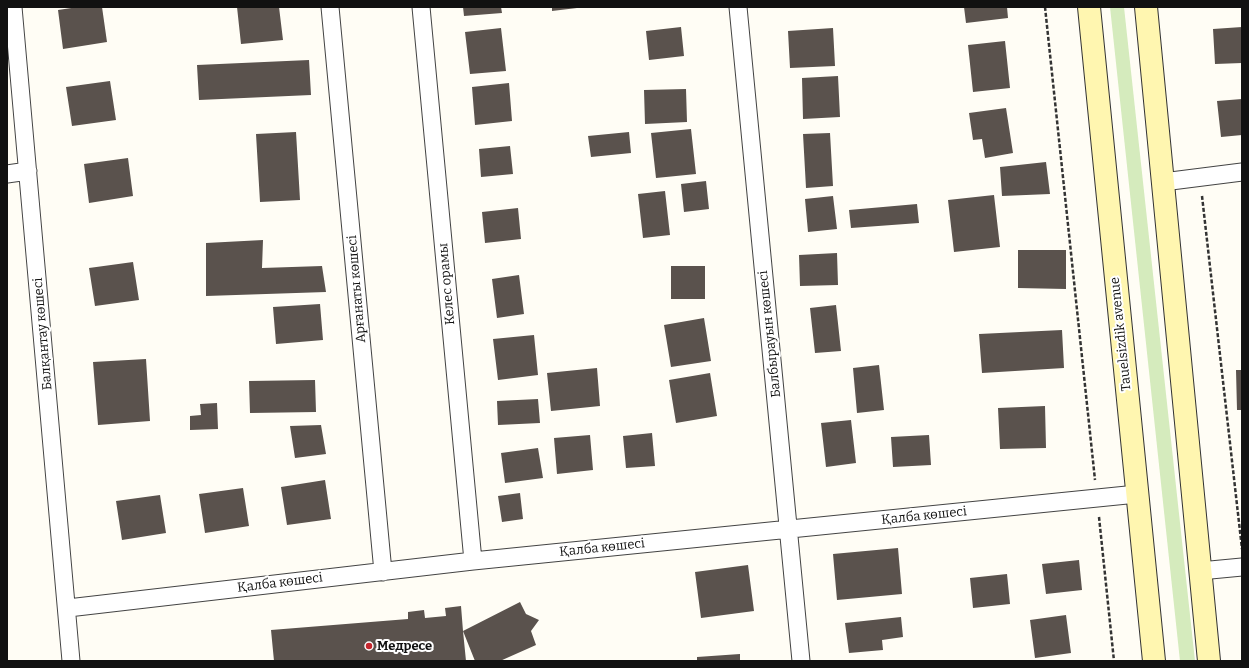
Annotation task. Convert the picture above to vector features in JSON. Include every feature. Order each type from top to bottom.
[{"type":"main road","name":"Tauelsizdik avenue","points":[[1089,7],[1154,661]]},
{"type":"main road","points":[[1146,7],[1209,661]]},
{"type":"street","name":"Балқантау көшесі","points":[[13,7],[68,608],[71,661]]},
{"type":"street","name":"Арғанаты көшесі","points":[[330,7],[383,572]]},
{"type":"street","name":"Келес орамы","points":[[420,7],[473,561]]},
{"type":"street","name":"Балбырауын көшесі","points":[[738,7],[801,661]]},
{"type":"street","points":[[7,174],[28,171]]},
{"type":"street","points":[[1163,182],[1242,172]]},
{"type":"street","name":"Қалба көшесі","points":[[68,608],[473,561],[1137,494]]},
{"type":"street","points":[[1200,571],[1242,567]]},
{"type":"path","points":[[1045,7],[1114,661]]},
{"type":"path","points":[[1200,177],[1242,551]]},
{"type":"green space","points":[[1110,7],[1124,7],[1195,661],[1180,661]]},
{"type":"building","points":[[78,7],[102,7],[107,42],[63,49],[58,10]]},
{"type":"building","points":[[237,7],[279,7],[283,40],[241,44]]},
{"type":"building","points":[[463,7],[501,7],[502,13],[464,16]]},
{"type":"building","points":[[552,7],[577,7],[577,8],[552,11]]},
{"type":"building","points":[[964,7],[1007,7],[1008,18],[966,23]]},
{"type":"building","points":[[681,27],[684,56],[649,60],[646,31]]},
{"type":"building","points":[[1242,27],[1242,63],[1215,64],[1213,29]]},
{"type":"building","points":[[501,28],[506,71],[470,74],[465,32]]},
{"type":"building","points":[[833,28],[835,66],[790,68],[788,31]]},
{"type":"building","points":[[1005,41],[1010,88],[973,92],[968,45]]},
{"type":"building","points":[[309,60],[311,95],[199,100],[197,65]]},
{"type":"building","points":[[838,76],[840,117],[803,119],[802,78]]},
{"type":"building","points":[[110,81],[116,120],[72,126],[66,87]]},
{"type":"building","points":[[509,83],[512,121],[475,125],[472,87]]},
{"type":"building","points":[[686,89],[687,122],[645,124],[644,90]]},
{"type":"building","points":[[1242,99],[1242,135],[1221,137],[1217,101]]},
{"type":"building","points":[[1006,108],[1013,153],[985,158],[982,139],[973,140],[969,113]]},
{"type":"building","points":[[691,129],[696,174],[656,178],[651,133]]},
{"type":"building","points":[[296,132],[300,200],[260,202],[256,134]]},
{"type":"building","points":[[629,132],[631,153],[591,157],[588,136]]},
{"type":"building","points":[[830,133],[833,186],[806,188],[803,134]]},
{"type":"building","points":[[510,146],[513,174],[481,177],[479,149]]},
{"type":"building","points":[[128,158],[133,196],[89,203],[84,164]]},
{"type":"building","points":[[1046,162],[1050,194],[1002,196],[1000,167]]},
{"type":"building","points":[[706,181],[709,209],[684,212],[681,184]]},
{"type":"building","points":[[665,191],[670,235],[643,238],[638,194]]},
{"type":"building","points":[[994,195],[1000,247],[954,252],[948,200]]},
{"type":"building","points":[[833,196],[837,229],[808,232],[805,199]]},
{"type":"building","points":[[917,204],[919,223],[851,228],[849,210]]},
{"type":"building","points":[[518,208],[521,239],[485,243],[482,212]]},
{"type":"building","points":[[263,240],[262,268],[322,266],[326,292],[206,296],[206,243]]},
{"type":"building","points":[[1018,250],[1066,250],[1066,289],[1018,288]]},
{"type":"building","points":[[837,253],[838,285],[800,286],[799,255]]},
{"type":"building","points":[[133,262],[139,300],[95,306],[89,268]]},
{"type":"building","points":[[671,266],[705,266],[705,299],[671,299]]},
{"type":"building","points":[[519,275],[524,314],[497,318],[492,279]]},
{"type":"building","points":[[320,304],[323,340],[276,344],[273,307]]},
{"type":"building","points":[[836,305],[841,351],[815,353],[810,308]]},
{"type":"building","points":[[704,318],[711,361],[671,367],[664,325]]},
{"type":"building","points":[[1062,330],[1064,368],[982,373],[979,334]]},
{"type":"building","points":[[534,335],[538,375],[498,380],[493,339]]},
{"type":"building","points":[[146,359],[150,421],[98,425],[93,362]]},
{"type":"building","points":[[879,365],[884,410],[857,413],[853,368]]},
{"type":"building","points":[[597,368],[600,406],[551,411],[547,373]]},
{"type":"building","points":[[1236,370],[1242,370],[1242,410],[1237,410]]},
{"type":"building","points":[[710,373],[717,416],[676,423],[669,380]]},
{"type":"building","points":[[315,380],[316,412],[250,413],[249,381]]},
{"type":"building","points":[[538,399],[540,423],[498,425],[497,401]]},
{"type":"building","points":[[217,403],[218,429],[190,430],[190,416],[201,415],[200,404]]},
{"type":"building","points":[[1045,406],[1046,448],[1000,449],[998,408]]},
{"type":"building","points":[[851,420],[856,463],[826,467],[821,423]]},
{"type":"building","points":[[321,425],[326,454],[295,458],[290,426]]},
{"type":"building","points":[[652,433],[655,466],[626,468],[623,436]]},
{"type":"building","points":[[590,435],[593,470],[557,474],[554,438]]},
{"type":"building","points":[[929,435],[931,465],[893,467],[891,437]]},
{"type":"building","points":[[538,448],[543,478],[505,483],[501,453]]},
{"type":"building","points":[[325,480],[331,519],[287,525],[281,487]]},
{"type":"building","points":[[243,488],[249,526],[205,533],[199,494]]},
{"type":"building","points":[[520,493],[523,519],[502,522],[498,496]]},
{"type":"building","points":[[160,495],[166,533],[122,540],[116,501]]},
{"type":"building","points":[[898,548],[902,594],[837,600],[833,554]]},
{"type":"building","points":[[1079,560],[1082,590],[1046,594],[1042,564]]},
{"type":"building","points":[[748,565],[754,611],[701,618],[695,572]]},
{"type":"building","points":[[1007,574],[1010,604],[973,608],[970,578]]},
{"type":"building","points":[[520,602],[526,614],[539,620],[531,631],[536,645],[500,661],[475,661],[463,631]]},
{"type":"building","name":"Медресе","points":[[461,606],[466,661],[274,661],[271,630],[408,619],[408,612],[424,610],[425,618],[446,616],[445,608]]},
{"type":"building","points":[[1066,615],[1071,653],[1035,658],[1030,620]]},
{"type":"building","points":[[901,617],[903,637],[882,640],[883,650],[849,653],[845,623]]},
{"type":"building","points":[[740,654],[740,661],[697,661],[697,657]]},
{"type":"place","name":"Медресе","points":[[369,646]]}]
